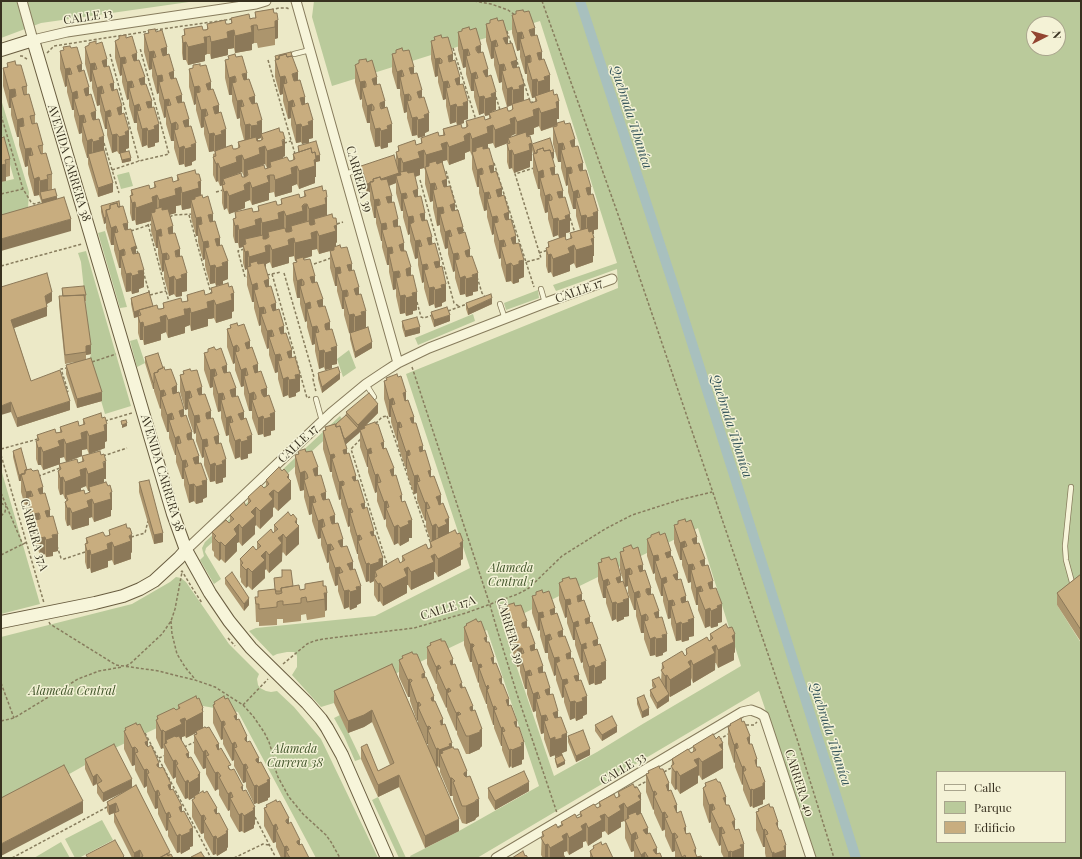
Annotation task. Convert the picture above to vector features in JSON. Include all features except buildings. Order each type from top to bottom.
[{"type":"main road","points":[[1,50],[33,40]]},
{"type":"main road","name":"AVENIDA CARRERA 38","points":[[33,40],[173,514],[182,554],[269,675],[302,697],[321,719],[342,755],[387,858]]},
{"type":"main road","name":"CALLE 17","points":[[1,622],[48,616],[123,596],[154,581],[182,554]]},
{"type":"street","points":[[22,1],[33,40]]},
{"type":"street","name":"CALLE 13","points":[[33,40],[67,32],[256,4],[266,1]]},
{"type":"street","name":"CARRERA 39","points":[[297,5],[398,363]]},
{"type":"street","name":"CALLE 17","points":[[182,554],[331,413],[366,384],[398,363],[429,348],[612,279]]},
{"type":"street","name":"CALLE 33","points":[[496,858],[742,712],[751,710],[764,716]]},
{"type":"street","name":"CARRERA 40","points":[[764,716],[811,858]]},
{"type":"lane","points":[[294,54],[310,50]]},
{"type":"lane","points":[[345,174],[358,170]]},
{"type":"lane","points":[[540,289],[545,303]]},
{"type":"lane","points":[[500,304],[505,319]]},
{"type":"lane","points":[[366,384],[374,397]]},
{"type":"lane","points":[[316,399],[322,421]]},
{"type":"lane","points":[[1071,487],[1065,546],[1071,584],[1075,590]]},
{"type":"path","points":[[474,1],[491,4],[508,10],[517,16]]},
{"type":"path","points":[[542,1],[620,220],[797,738],[834,858]]},
{"type":"path","points":[[265,12],[279,8],[287,8],[293,12],[297,5]]},
{"type":"path","points":[[17,56],[26,58],[32,64],[45,59],[47,52],[54,46],[233,19]]},
{"type":"path","points":[[507,31],[512,45]]},
{"type":"path","points":[[112,170],[169,154],[140,48]]},
{"type":"path","points":[[453,48],[476,120]]},
{"type":"path","points":[[514,52],[530,101],[537,103]]},
{"type":"path","points":[[110,54],[140,162]]},
{"type":"path","points":[[268,60],[297,159]]},
{"type":"path","points":[[496,97],[500,111]]},
{"type":"path","points":[[1,115],[23,189],[31,202],[34,204],[41,202]]},
{"type":"path","points":[[103,141],[118,193]]},
{"type":"path","points":[[284,143],[291,141]]},
{"type":"path","points":[[494,163],[535,291]]},
{"type":"path","points":[[526,262],[540,258],[515,174],[537,167]]},
{"type":"path","points":[[446,171],[466,239]]},
{"type":"path","points":[[420,180],[454,303],[460,307]]},
{"type":"path","points":[[1,194],[23,189]]},
{"type":"path","points":[[216,192],[224,189]]},
{"type":"path","points":[[568,212],[575,233]]},
{"type":"path","points":[[169,218],[173,215],[189,215],[195,213]]},
{"type":"path","points":[[189,215],[211,293]]},
{"type":"path","points":[[335,224],[343,222]]},
{"type":"path","points":[[131,231],[154,223]]},
{"type":"path","points":[[148,224],[169,303]]},
{"type":"path","points":[[1,266],[88,242]]},
{"type":"path","points":[[136,245],[140,260]]},
{"type":"path","points":[[245,249],[238,251],[245,278],[250,278]]},
{"type":"path","points":[[539,253],[552,249]]},
{"type":"path","points":[[314,264],[336,257]]},
{"type":"path","points":[[142,267],[150,295],[166,290]]},
{"type":"path","points":[[264,275],[281,272]]},
{"type":"path","points":[[272,274],[307,398],[317,393],[313,379],[314,377],[284,273]]},
{"type":"path","points":[[477,278],[484,297],[489,298]]},
{"type":"path","points":[[417,303],[421,318],[438,314]]},
{"type":"path","points":[[446,311],[467,305]]},
{"type":"path","points":[[88,363],[120,353]]},
{"type":"path","name":"CARRERA 39","points":[[409,358],[490,605],[517,694],[560,820]]},
{"type":"path","points":[[65,395],[68,391],[61,369],[68,368]]},
{"type":"path","points":[[101,422],[137,412]]},
{"type":"path","points":[[387,416],[434,553],[390,574],[351,449],[382,417],[387,416]]},
{"type":"path","points":[[1,449],[42,438]]},
{"type":"path","points":[[101,457],[127,448]]},
{"type":"path","name":"CARRERA 37A","points":[[1,455],[48,616]]},
{"type":"path","points":[[38,482],[39,476],[65,466]]},
{"type":"path","name":"CALLE 17A","points":[[243,705],[269,675],[307,644],[323,639],[414,628],[466,614],[490,605],[529,588],[562,556],[605,529],[632,515],[679,500],[712,492]]},
{"type":"path","points":[[1,493],[23,545]]},
{"type":"path","points":[[1,503],[6,506]]},
{"type":"path","points":[[1,516],[5,512],[6,506]]},
{"type":"path","points":[[131,537],[145,532],[147,530],[148,521]]},
{"type":"path","points":[[1,555],[27,542]]},
{"type":"path","points":[[56,543],[61,558],[64,559],[89,550]]},
{"type":"path","points":[[1,721],[14,718],[78,679],[99,671],[125,667],[151,645],[162,634],[171,620],[175,609],[182,571],[182,554]]},
{"type":"path","points":[[182,571],[204,605]]},
{"type":"path","points":[[48,616],[50,624],[116,665],[159,671],[195,680],[216,688],[243,705],[264,732],[269,742],[278,777],[289,797],[303,814],[326,835],[340,858]]},
{"type":"path","points":[[171,620],[172,634],[177,654],[195,680]]},
{"type":"path","points":[[227,636],[236,647]]},
{"type":"path","points":[[1,683],[14,718]]},
{"type":"path","points":[[742,727],[754,725],[764,716]]},
{"type":"path","points":[[145,733],[210,858]]},
{"type":"path","points":[[718,741],[730,733]]},
{"type":"path","points":[[180,749],[194,742]]},
{"type":"path","points":[[159,758],[166,755]]},
{"type":"path","points":[[659,775],[673,767]]},
{"type":"path","points":[[631,789],[652,778]]},
{"type":"path","points":[[12,858],[112,804]]},
{"type":"path","points":[[255,818],[276,858]]},
{"type":"path","points":[[234,858],[263,844],[269,845]]},
{"type":"green space","points":[[1,1],[196,1],[41,23],[1,38]]},
{"type":"green space","name":"Alameda Central 1","points":[[314,1],[1081,1],[1081,586],[1057,605],[1081,643],[1081,858],[816,858],[759,691],[477,858],[411,858],[410,856],[459,831],[539,786],[487,630],[334,703],[321,707],[292,675],[297,667],[296,654],[294,652],[287,652],[273,656],[249,631],[256,628],[375,616],[470,568],[406,374],[618,288],[617,269],[556,291],[553,285],[617,263],[540,21],[332,86],[312,17]],"holes":[[[698,528],[741,666],[554,776],[502,624]]]},
{"type":"green space","points":[[1,99],[29,192],[28,209],[1,217],[1,182],[14,179],[1,132]]},
{"type":"green space","points":[[129,172],[133,186],[121,189],[117,175]]},
{"type":"green space","points":[[105,231],[127,307],[120,308],[98,233]]},
{"type":"green space","points":[[86,251],[131,406],[105,414],[91,367],[88,363],[91,354],[81,262],[78,253]]},
{"type":"green space","points":[[538,290],[539,298],[506,310],[504,303]]},
{"type":"green space","points":[[473,314],[475,321],[418,345],[415,338]]},
{"type":"green space","points":[[137,339],[145,363],[137,367],[130,341]]},
{"type":"green space","points":[[349,350],[356,368],[343,377],[337,359]]},
{"type":"green space","points":[[340,416],[344,422],[206,548],[205,552],[221,579],[214,584],[200,560],[204,556],[202,548],[205,542]]},
{"type":"green space","points":[[1,469],[40,604],[1,614]]},
{"type":"green space","name":"Alameda Central","points":[[176,577],[181,578],[186,582],[229,644],[259,674],[257,679],[260,688],[271,692],[277,691],[294,707],[321,739],[378,858],[316,858],[238,712],[203,706],[117,747],[1,810],[1,637],[132,604]]},
{"type":"green space","points":[[340,715],[361,759],[355,761],[334,718]]},
{"type":"green space","points":[[378,797],[406,858],[399,858],[372,800]]},
{"type":"green space","points":[[102,820],[113,840],[79,858],[75,858],[65,839]]},
{"type":"green space","points":[[61,842],[70,858],[34,858]]},
{"type":"waterway","name":"Quebrada Tibaníca","points":[[580,1],[676,293],[856,858]]},
{"type":"park label","name":"Alameda Carrera 38","points":[[295,756]]}]
